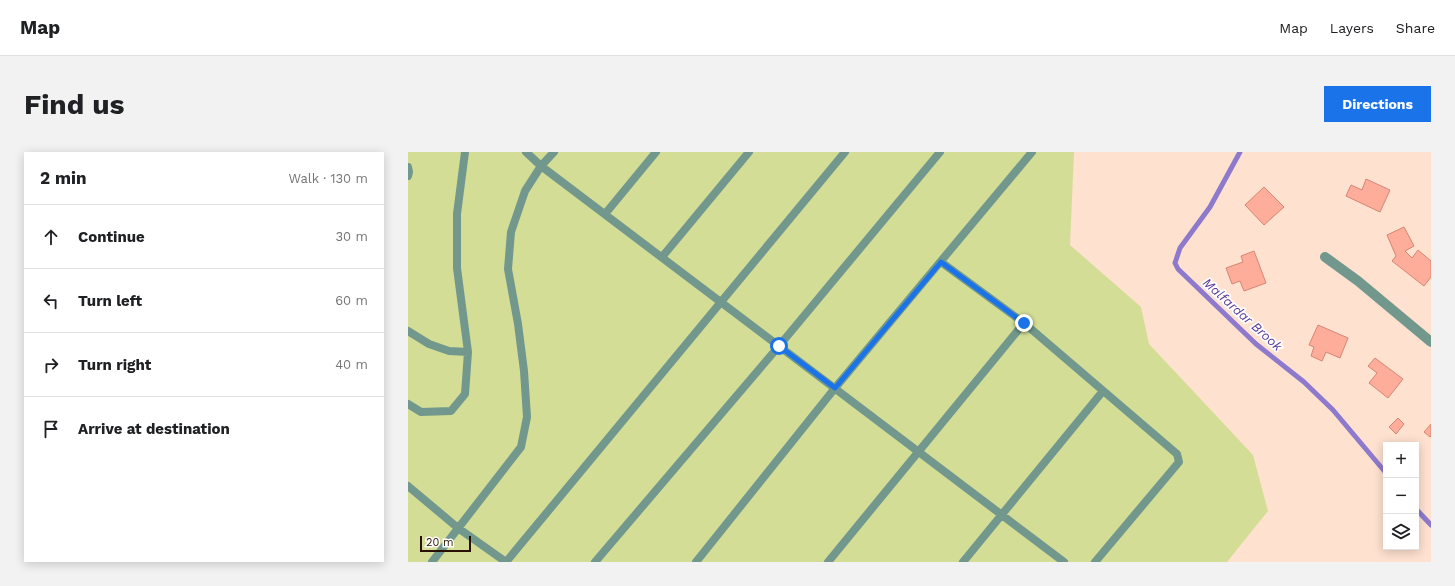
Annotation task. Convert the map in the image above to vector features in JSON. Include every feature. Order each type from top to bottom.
[{"type":"street","points":[[1325,256],[1358,281],[1431,342]]},
{"type":"lane","points":[[408,404],[421,412],[451,411],[465,394],[468,352],[457,268],[457,214],[465,152]]},
{"type":"lane","points":[[526,152],[541,166],[1064,562]]},
{"type":"lane","points":[[432,562],[521,447],[527,417],[524,371],[518,324],[508,269],[511,232],[525,191],[541,166],[554,152]]},
{"type":"lane","points":[[605,214],[656,152]]},
{"type":"lane","points":[[662,257],[749,152]]},
{"type":"lane","points":[[408,486],[458,528],[506,562],[845,152]]},
{"type":"lane","points":[[596,562],[779,346],[940,152]]},
{"type":"lane","points":[[696,562],[835,388],[1032,152]]},
{"type":"lane","points":[[408,167],[408,176]]},
{"type":"lane","points":[[941,262],[1024,323],[1177,454],[1179,462],[1095,562]]},
{"type":"lane","points":[[828,562],[1024,323]]},
{"type":"lane","points":[[408,331],[429,344],[449,351],[468,352]]},
{"type":"lane","points":[[963,562],[1103,391]]},
{"type":"green space","points":[[408,152],[1074,152],[1070,245],[1141,307],[1149,344],[1253,455],[1268,511],[1227,562],[408,562]]},
{"type":"building","points":[[1366,179],[1390,190],[1380,212],[1346,196],[1351,185],[1362,190]]},
{"type":"building","points":[[1264,187],[1284,207],[1264,225],[1245,205]]},
{"type":"building","points":[[1404,227],[1414,246],[1405,251],[1412,258],[1418,250],[1431,261],[1431,277],[1424,286],[1392,261],[1396,256],[1387,235]]},
{"type":"building","points":[[1254,251],[1266,283],[1244,291],[1240,281],[1232,284],[1226,268],[1243,262],[1241,256]]},
{"type":"building","points":[[1318,325],[1348,338],[1340,358],[1326,352],[1322,361],[1311,356],[1314,347],[1309,345]]},
{"type":"building","points":[[1375,358],[1403,379],[1388,398],[1369,383],[1377,373],[1368,366]]},
{"type":"building","points":[[1398,418],[1404,424],[1396,434],[1389,427]]},
{"type":"building","points":[[1431,424],[1431,436],[1430,437],[1424,432]]},
{"type":"waterway","name":"Malfardar Brook","points":[[1240,152],[1210,207],[1180,248],[1175,263],[1178,269],[1256,344],[1304,382],[1333,410],[1383,469]]},
{"type":"waterway","name":"Malfardar Brook","points":[[1419,512],[1431,525]]},
{"type":"route","points":[[779,346],[835,388],[941,262],[1024,323]]}]
